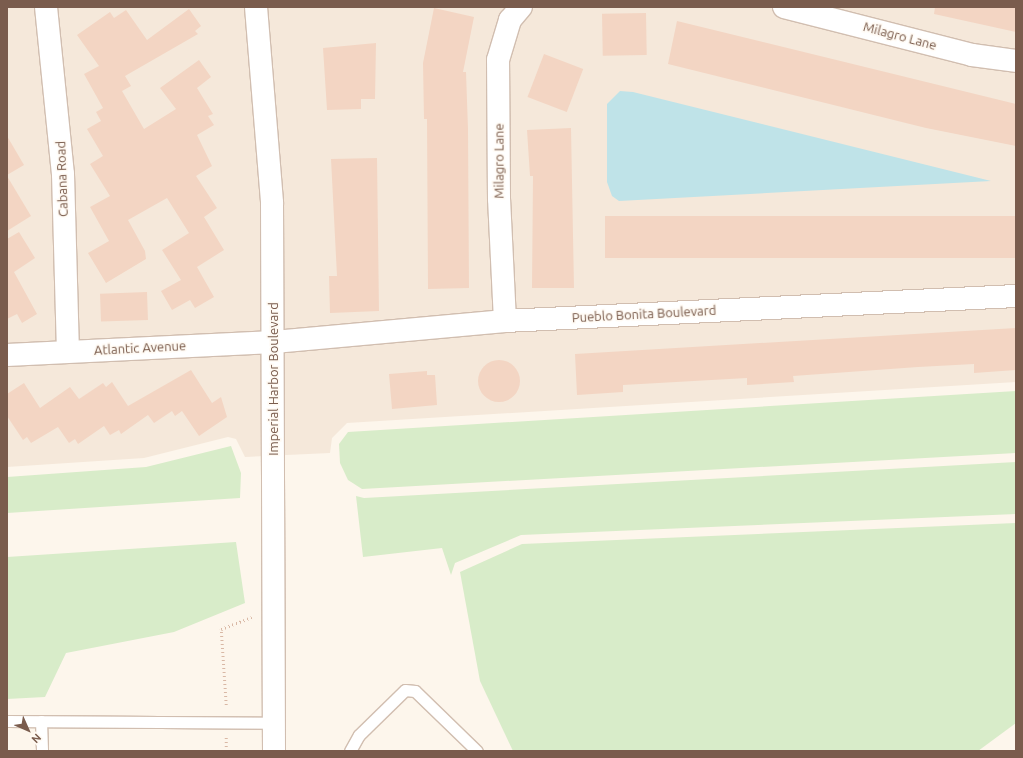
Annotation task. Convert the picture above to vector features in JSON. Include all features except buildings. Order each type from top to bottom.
[{"type":"street","name":"Cabana Road","points":[[46,7],[63,174],[68,352]]},
{"type":"street","name":"Imperial Harbor Boulevard","points":[[256,7],[272,203],[274,342],[274,751]]},
{"type":"street","name":"Milagro Lane","points":[[505,321],[499,199],[498,60],[510,20],[521,7]]},
{"type":"street","name":"Milagro Lane","points":[[784,7],[972,55],[1016,61]]},
{"type":"street","name":"Pueblo Bonita Boulevard","points":[[274,342],[505,321],[1016,296]]},
{"type":"street","name":"Atlantic Avenue","points":[[7,355],[274,342]]},
{"type":"lane","points":[[350,751],[380,711],[405,690],[415,691],[477,751]]},
{"type":"lane","points":[[7,721],[274,723]]},
{"type":"lane","points":[[41,721],[42,751]]},
{"type":"path","points":[[226,705],[221,629],[259,615]]},
{"type":"path","points":[[226,734],[226,751]]},
{"type":"shaded area","points":[[7,7],[1016,7],[1016,382],[347,423],[332,438],[330,453],[245,457],[236,439],[228,437],[144,458],[7,467]]},
{"type":"green space","points":[[1016,391],[1016,453],[362,489],[348,480],[340,463],[339,444],[348,432]]},
{"type":"green space","points":[[231,446],[241,473],[240,498],[7,513],[7,477],[146,467]]},
{"type":"green space","points":[[1016,462],[1016,514],[521,535],[455,563],[451,575],[442,548],[363,557],[356,496],[364,498]]},
{"type":"green space","points":[[1016,523],[1016,723],[978,751],[513,751],[480,681],[460,572],[522,544]]},
{"type":"green space","points":[[236,542],[245,603],[174,632],[66,653],[45,697],[7,699],[7,557]]},
{"type":"water","points":[[620,91],[633,92],[991,181],[619,201],[612,196],[607,182],[607,104]]}]
